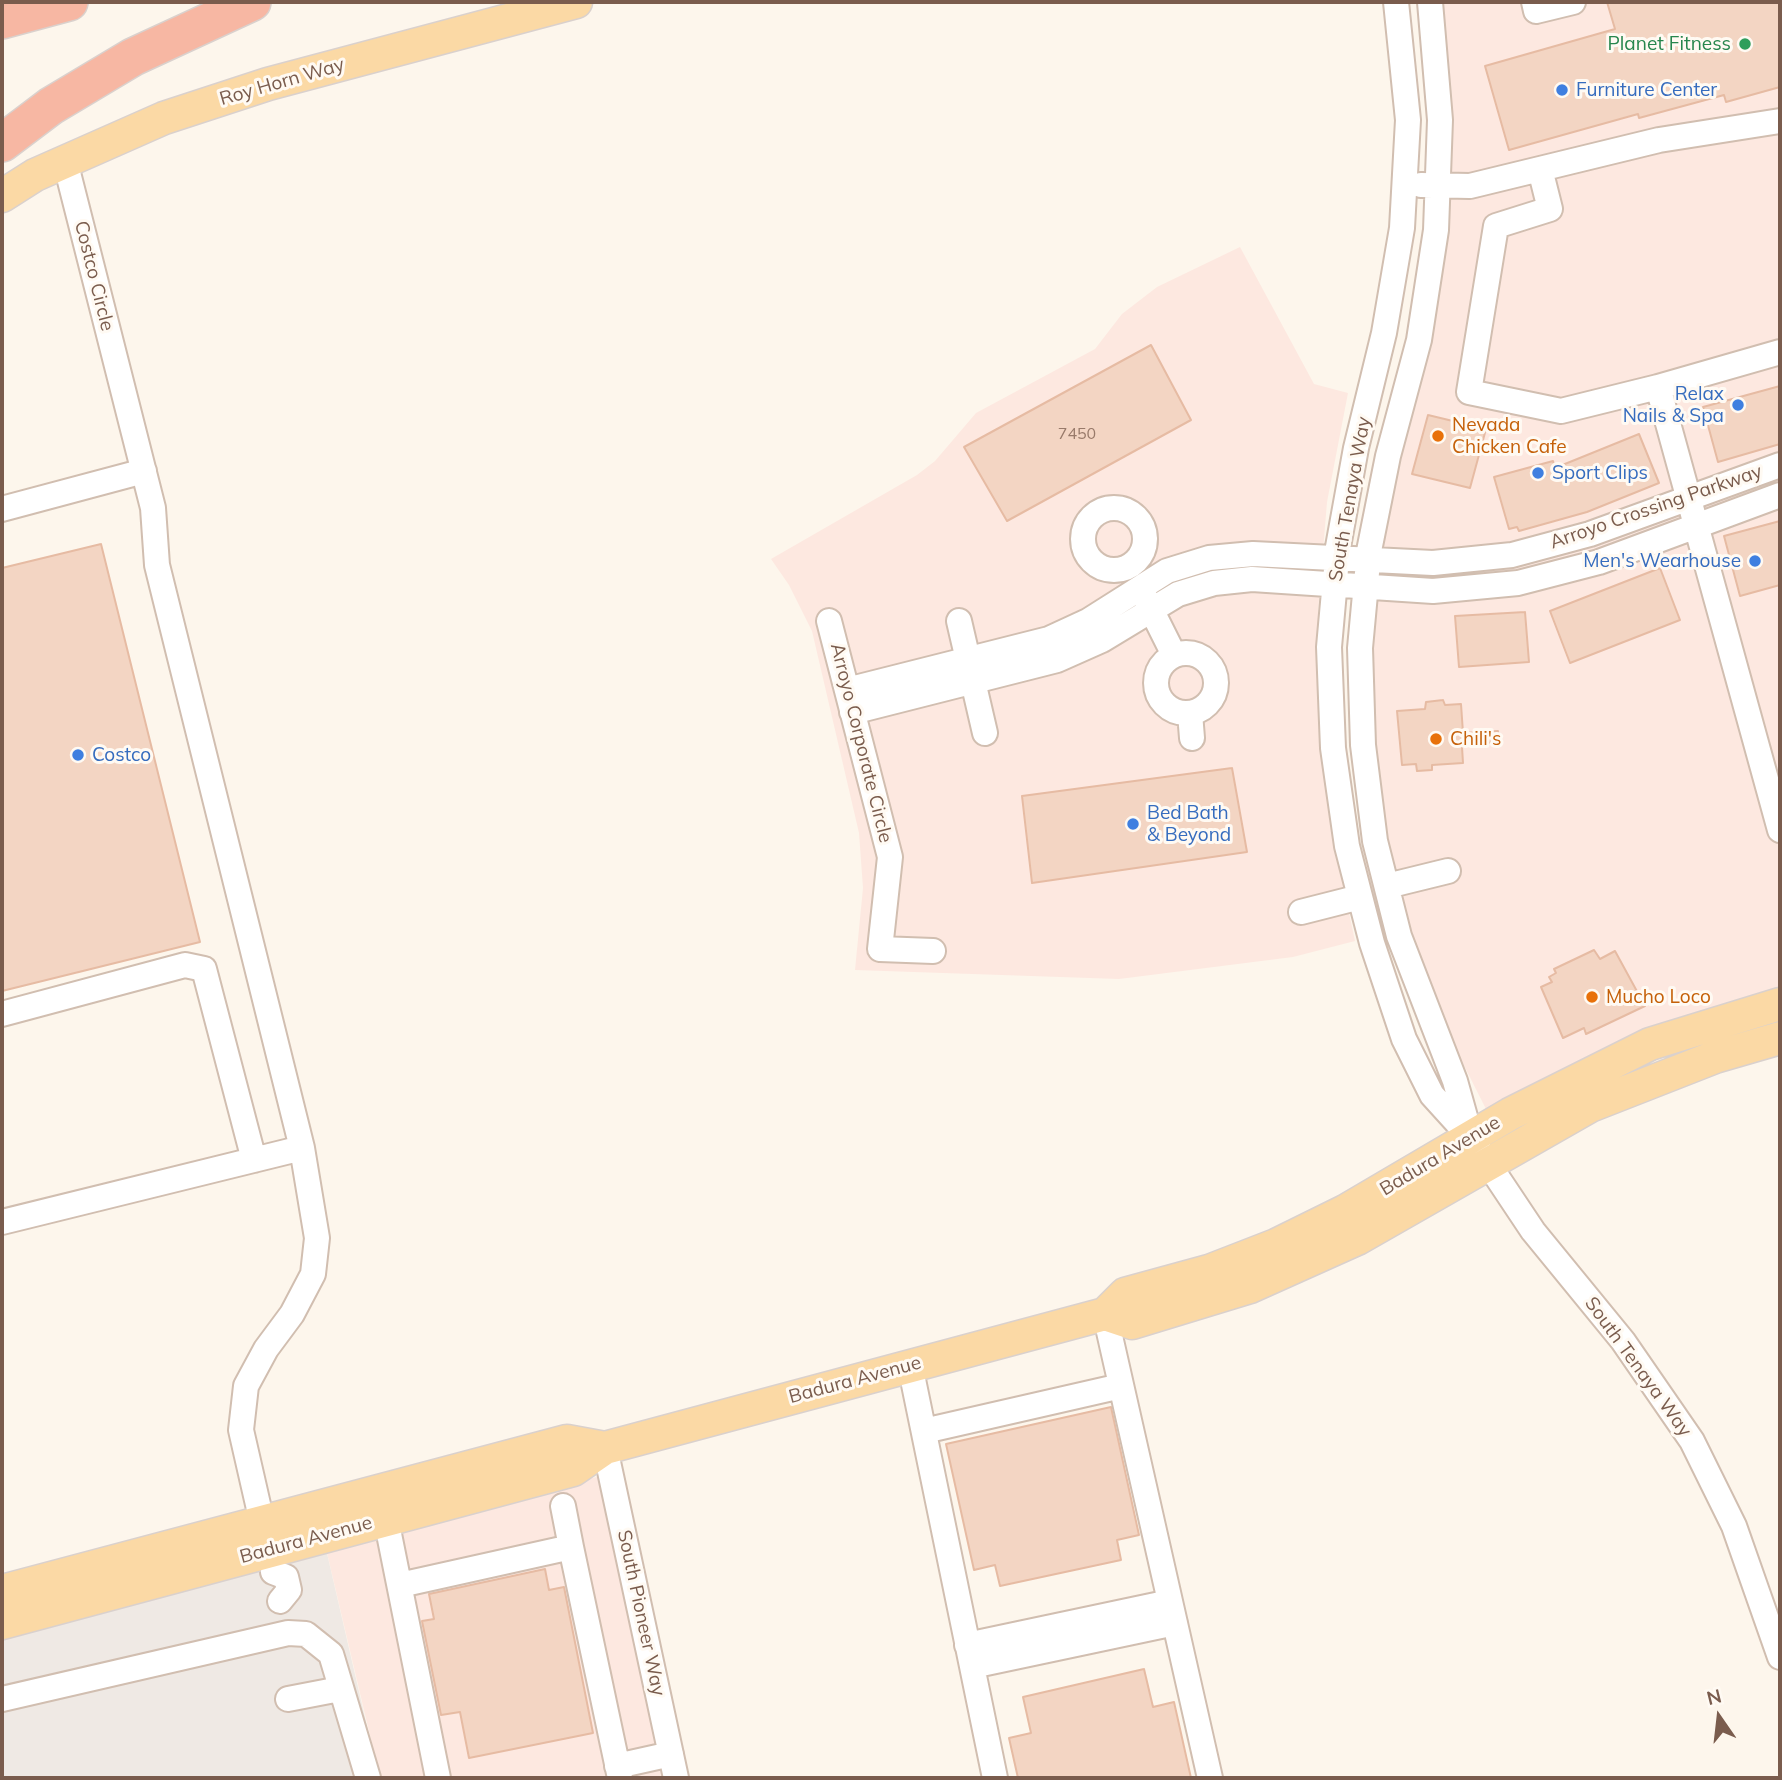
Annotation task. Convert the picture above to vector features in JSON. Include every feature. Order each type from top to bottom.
[{"type":"highway","points":[[2,20],[69,2]]},
{"type":"highway","points":[[2,143],[51,106],[133,57],[252,2]]},
{"type":"main road","name":"Roy Horn Way","points":[[2,196],[65,161],[164,118],[268,85],[576,2]]},
{"type":"main road","name":"Badura Avenue","points":[[1479,1151],[1546,1095],[1650,1044],[1780,1004]]},
{"type":"main road","name":"Badura Avenue","points":[[2,1623],[268,1548],[573,1470],[605,1448],[910,1364],[1105,1314],[1125,1294],[1209,1270],[1276,1245],[1479,1151],[1633,1087],[1714,1057],[1780,1038]]},
{"type":"main road","name":"Badura Avenue","points":[[2,1591],[268,1548],[567,1441],[605,1448]]},
{"type":"street","name":"South Tenaya Way","points":[[1396,2],[1408,120],[1402,228],[1384,333],[1356,448],[1337,558],[1329,647],[1333,748],[1347,846],[1404,1039],[1432,1095],[1479,1151],[1533,1231],[1631,1352],[1692,1441],[1734,1526],[1780,1657]]},
{"type":"street","name":"South Tenaya Way","points":[[1430,2],[1440,120],[1436,230],[1419,340],[1388,456],[1368,559],[1360,648],[1363,745],[1375,841],[1399,936],[1479,1151]]},
{"type":"street","points":[[1534,2],[1536,11],[1573,2]]},
{"type":"street","points":[[1404,183],[1437,187],[1470,186],[1659,140],[1780,121]]},
{"type":"street","name":"Costco Circle","points":[[65,161],[153,508],[157,565],[302,1148],[317,1238],[313,1274],[292,1314],[266,1349],[246,1386],[241,1430],[268,1548],[264,1583],[267,1595],[280,1601],[288,1633]]},
{"type":"street","points":[[1540,169],[1550,209],[1496,226],[1469,392],[1561,411],[1780,352]]},
{"type":"street","points":[[1658,387],[1775,790],[1780,830]]},
{"type":"street","name":"Arroyo Crossing Parkway","points":[[850,701],[971,671],[1069,631],[1135,576],[1167,571],[1209,558],[1253,554],[1433,562],[1512,555],[1590,534],[1780,465]]},
{"type":"street","points":[[2,509],[144,471]]},
{"type":"street","name":"Arroyo Crossing Parkway","points":[[971,671],[1035,667],[1080,651],[1151,609],[1196,587],[1233,580],[1433,591],[1518,583],[1598,562],[1780,495]]},
{"type":"street","points":[[1135,576],[1174,655]]},
{"type":"street","name":"Arroyo Corporate Circle","points":[[829,621],[890,857],[880,949],[933,951]]},
{"type":"street","points":[[959,621],[985,733]]},
{"type":"street","points":[[1184,652],[1204,658],[1216,675],[1214,695],[1208,704],[1190,713],[1171,709],[1163,703],[1156,686],[1160,667],[1174,655],[1184,652]]},
{"type":"street","points":[[1190,713],[1192,738]]},
{"type":"street","points":[[1387,887],[1448,871]]},
{"type":"street","points":[[1301,912],[1360,897]]},
{"type":"street","points":[[2,1014],[185,965],[204,970],[254,1160]]},
{"type":"street","points":[[2,1222],[302,1148]]},
{"type":"street","points":[[1105,1314],[1210,1778]]},
{"type":"street","points":[[910,1364],[995,1778]]},
{"type":"street","points":[[924,1431],[1121,1386]]},
{"type":"street","name":"South Pioneer Way","points":[[605,1448],[674,1766]]},
{"type":"street","points":[[563,1506],[619,1772],[674,1766]]},
{"type":"street","points":[[386,1519],[438,1778]]},
{"type":"street","points":[[400,1585],[571,1547]]},
{"type":"street","points":[[970,1656],[1173,1612]]},
{"type":"street","points":[[2,1699],[288,1633],[306,1633],[331,1654],[368,1778]]},
{"type":"street","points":[[288,1699],[340,1689]]},
{"type":"shaded area","points":[[1441,2],[1780,2],[1780,991],[1487,1111],[1442,1022],[1409,932],[1386,839],[1374,744],[1372,648],[1380,553],[1399,458],[1430,342]]},
{"type":"shaded area","points":[[1240,247],[1314,384],[1348,393],[1327,502],[1318,612],[1319,723],[1332,833],[1355,941],[1293,957],[1119,979],[855,970],[863,888],[859,833],[812,631],[789,585],[771,559],[917,475],[935,461],[976,413],[1095,349],[1122,314],[1157,287]]},
{"type":"shaded area","points":[[623,1470],[688,1778],[380,1778],[326,1549]]},
{"type":"shaded area","points":[[326,1549],[379,1778],[2,1778],[2,1639]]},
{"type":"building","points":[[1607,2],[1780,2],[1780,87],[1726,102],[1724,95],[1639,118],[1638,114],[1509,150],[1485,66],[1615,29]]},
{"type":"building","points":[[1151,345],[1191,420],[1007,521],[964,447]]},
{"type":"building","points":[[1780,386],[1780,444],[1718,462],[1703,407]]},
{"type":"building","points":[[1428,415],[1486,429],[1470,488],[1412,474]]},
{"type":"building","points":[[1639,434],[1659,483],[1587,512],[1519,531],[1517,527],[1509,529],[1494,477],[1553,461],[1555,468]]},
{"type":"building","name":"Men's Wearhouse","points":[[1780,521],[1780,585],[1740,596],[1724,536]]},
{"type":"building","name":"Costco","points":[[101,544],[200,942],[2,991],[2,568]]},
{"type":"building","points":[[1660,568],[1680,620],[1570,663],[1550,611]]},
{"type":"building","points":[[1525,612],[1529,662],[1459,667],[1455,616]]},
{"type":"building","name":"Chili's","points":[[1443,700],[1445,705],[1461,704],[1463,733],[1498,731],[1499,741],[1462,747],[1463,763],[1432,765],[1432,770],[1417,771],[1416,764],[1402,765],[1397,711],[1425,709],[1426,702]]},
{"type":"building","name":"Bed Bath & Beyond","points":[[1232,768],[1247,852],[1032,883],[1022,796]]},
{"type":"building","name":"Mucho Loco","points":[[1594,950],[1600,959],[1615,951],[1645,1006],[1586,1034],[1584,1028],[1563,1038],[1541,987],[1552,982],[1549,977],[1556,973],[1554,969]]},
{"type":"building","points":[[1111,1407],[1139,1535],[1117,1540],[1121,1560],[1000,1586],[995,1565],[974,1570],[946,1444]]},
{"type":"building","points":[[545,1569],[549,1590],[564,1587],[593,1733],[469,1758],[460,1712],[441,1715],[422,1621],[434,1619],[429,1594]]},
{"type":"building","points":[[1144,1669],[1153,1707],[1174,1702],[1191,1778],[1018,1778],[1009,1738],[1031,1733],[1023,1697]]},
{"type":"place","name":"Planet Fitness","points":[[1745,44]]},
{"type":"place","name":"Furniture Center","points":[[1562,90]]},
{"type":"place","name":"Relax Nails & Spa","points":[[1738,405]]},
{"type":"place","name":"Nevada Chicken Cafe","points":[[1438,436]]},
{"type":"place","name":"Sport Clips","points":[[1538,473]]},
{"type":"place","name":"Men's Wearhouse","points":[[1755,561]]},
{"type":"place","name":"Chili's","points":[[1436,739]]},
{"type":"place","name":"Costco","points":[[78,755]]},
{"type":"place","name":"Bed Bath & Beyond","points":[[1133,824]]},
{"type":"place","name":"Mucho Loco","points":[[1592,997]]}]
